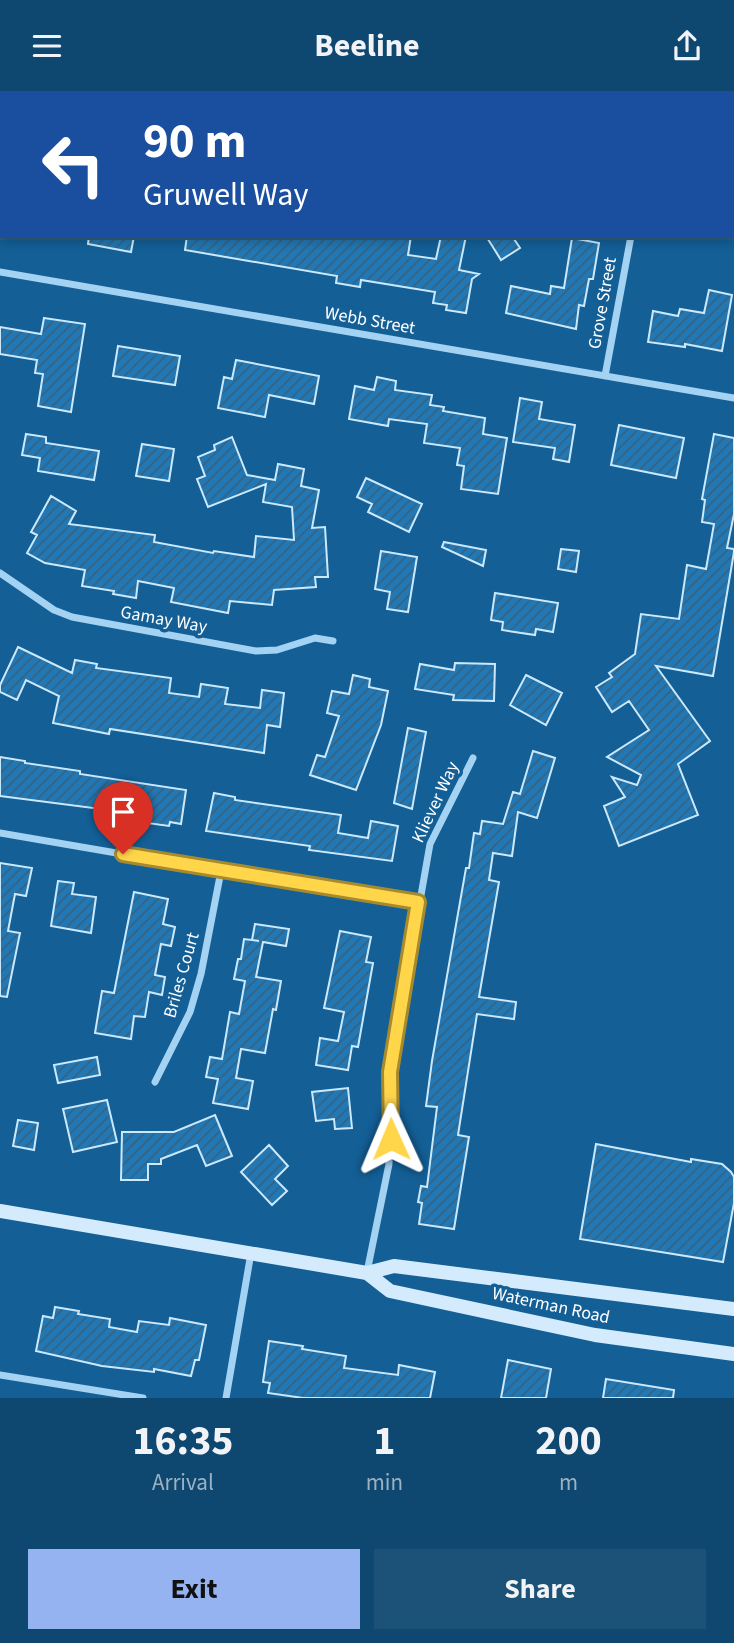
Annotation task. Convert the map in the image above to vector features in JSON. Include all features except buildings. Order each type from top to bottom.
[{"type":"main road","name":"Waterman Road","points":[[0,1211],[367,1273],[394,1266],[734,1309]]},
{"type":"main road","name":"Waterman Road","points":[[367,1273],[390,1291],[595,1335],[734,1354]]},
{"type":"street","name":"Grove Street","points":[[605,376],[631,238]]},
{"type":"street","name":"Webb Street","points":[[0,272],[734,398]]},
{"type":"street","name":"Gamay Way","points":[[0,573],[54,610],[93,623],[256,651],[296,645],[315,638],[333,641]]},
{"type":"street","name":"Kliever Way","points":[[367,1273],[388,1164],[390,1072],[418,902],[430,844],[472,758]]},
{"type":"street","points":[[0,833],[418,902]]},
{"type":"street","name":"Briles Court","points":[[155,1082],[190,1012],[201,974],[221,871]]},
{"type":"street","points":[[226,1398],[252,1252]]},
{"type":"street","points":[[0,1375],[143,1398]]},
{"type":"route","points":[[123,854],[418,902],[390,1072],[391,1139]]}]
